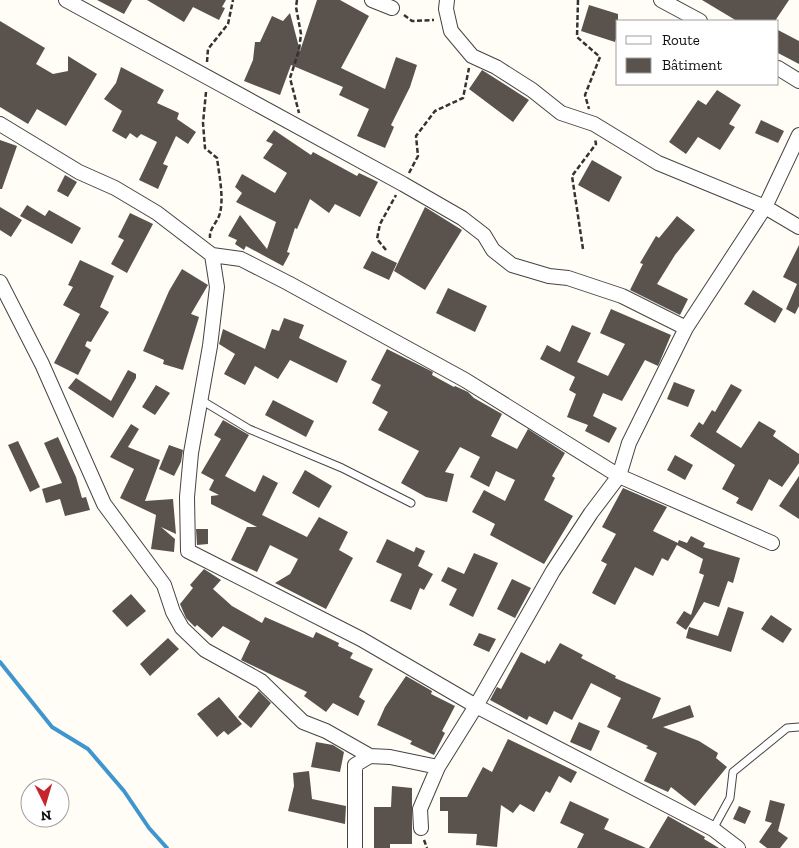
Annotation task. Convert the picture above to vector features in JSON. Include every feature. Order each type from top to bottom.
[{"type":"street","points":[[66,0],[462,218],[484,235],[493,250],[512,266],[549,276],[568,278],[622,296],[686,328]]},
{"type":"street","points":[[372,0],[392,8]]},
{"type":"street","points":[[447,0],[450,31],[472,56],[496,67],[532,90],[561,113],[594,124],[658,163],[765,207],[799,227]]},
{"type":"street","points":[[661,0],[698,20]]},
{"type":"street","points":[[779,69],[799,81]]},
{"type":"street","points":[[0,124],[79,172],[115,188],[157,213],[212,254],[241,259],[288,283],[465,380],[618,476],[772,543]]},
{"type":"street","points":[[421,828],[420,809],[438,767],[476,706],[553,571],[618,476],[629,443],[686,328],[765,207],[799,135]]},
{"type":"street","points":[[212,254],[217,287],[201,400],[191,454],[187,497],[188,551],[361,639],[476,706],[713,829],[738,848]]},
{"type":"street","points":[[0,282],[42,364],[104,504],[164,585],[173,612],[182,628],[205,650],[261,681],[304,722],[326,731],[370,756],[390,757],[438,767]]},
{"type":"street","points":[[355,848],[355,765],[370,756]]},
{"type":"lane","points":[[201,400],[249,429],[342,468],[411,503]]},
{"type":"lane","points":[[713,829],[730,798],[733,772],[787,728],[799,727]]},
{"type":"path","points":[[212,254],[210,233],[220,213],[217,158],[205,148],[203,123],[206,102],[208,49],[228,24],[233,0]]},
{"type":"path","points":[[295,0],[301,34],[300,50],[290,78],[297,102],[300,128]]},
{"type":"path","points":[[392,8],[412,21],[448,18]]},
{"type":"path","points":[[386,250],[377,239],[380,224],[390,203],[418,156],[416,136],[435,111],[463,98],[464,83],[472,56]]},
{"type":"building","points":[[97,0],[132,0],[124,14]]},
{"type":"building","points":[[147,0],[226,0],[222,7],[225,8],[219,20],[193,7],[184,22]]},
{"type":"building","points":[[317,0],[340,0],[369,16],[341,68],[385,89],[396,57],[417,65],[410,87],[391,125],[394,127],[385,148],[357,136],[369,109],[339,95],[343,87],[291,65],[280,95],[244,81],[253,60],[255,42],[260,42],[272,16],[283,21],[290,13],[300,51]]},
{"type":"building","points":[[702,0],[789,0],[776,20],[735,20]]},
{"type":"building","points":[[589,5],[618,14],[615,42],[581,31]]},
{"type":"building","points":[[0,21],[45,48],[36,64],[53,74],[68,71],[68,56],[97,74],[66,126],[37,109],[28,124],[0,107]]},
{"type":"building","points":[[779,31],[799,41],[799,64],[779,54]]},
{"type":"building","points":[[121,67],[164,90],[157,103],[179,113],[177,119],[196,132],[188,144],[176,136],[163,164],[168,166],[158,189],[139,180],[157,142],[141,134],[137,138],[130,133],[126,139],[112,131],[122,111],[104,99],[116,83]]},
{"type":"building","points":[[482,70],[529,100],[513,122],[469,89]]},
{"type":"building","points":[[717,90],[741,105],[729,124],[735,127],[720,150],[698,137],[686,154],[669,142],[698,100],[706,105]]},
{"type":"building","points":[[761,120],[784,131],[778,143],[755,133]]},
{"type":"building","points":[[274,130],[311,155],[313,152],[357,176],[359,173],[378,182],[360,217],[335,204],[329,213],[310,199],[297,229],[295,228],[287,252],[290,253],[283,266],[246,246],[244,250],[235,244],[237,240],[228,236],[240,215],[267,249],[276,222],[236,202],[242,193],[235,187],[242,174],[275,193],[287,173],[263,158],[273,144],[266,141]]},
{"type":"building","points":[[0,140],[17,146],[2,189],[0,189]]},
{"type":"building","points":[[592,160],[622,177],[609,202],[578,185]]},
{"type":"building","points":[[65,175],[77,182],[68,197],[57,191]]},
{"type":"building","points":[[27,205],[45,216],[49,210],[81,228],[72,244],[20,216]]},
{"type":"building","points":[[0,207],[22,220],[11,237],[0,230]]},
{"type":"building","points":[[425,207],[462,230],[425,290],[394,271]]},
{"type":"building","points":[[130,213],[153,224],[127,273],[111,264],[124,240],[118,237]]},
{"type":"building","points":[[677,216],[695,230],[675,255],[657,284],[688,299],[680,315],[630,290],[643,264],[640,263],[656,236],[659,238]]},
{"type":"building","points":[[799,245],[799,306],[795,314],[786,309],[797,284],[783,277]]},
{"type":"building","points":[[372,251],[397,263],[389,280],[363,268]]},
{"type":"building","points":[[80,260],[114,276],[100,307],[109,312],[91,342],[87,341],[85,346],[91,350],[78,375],[54,363],[80,314],[63,305],[73,287],[68,285]]},
{"type":"building","points":[[182,269],[208,285],[191,314],[199,317],[183,370],[163,364],[164,360],[143,351],[169,291]]},
{"type":"building","points":[[448,288],[487,306],[475,332],[436,313]]},
{"type":"building","points":[[753,290],[783,309],[775,323],[744,304]]},
{"type":"building","points":[[611,309],[671,335],[658,366],[645,360],[622,401],[603,393],[593,416],[617,428],[609,443],[585,431],[588,425],[567,417],[576,394],[569,390],[575,377],[540,359],[547,345],[560,352],[572,325],[591,333],[577,362],[608,376],[625,344],[600,333]]},
{"type":"building","points":[[284,318],[304,325],[299,338],[347,361],[337,383],[290,360],[278,379],[255,366],[245,385],[224,374],[235,354],[219,344],[223,329],[265,349],[272,329],[279,331]]},
{"type":"building","points":[[387,349],[433,372],[432,375],[468,392],[474,398],[502,414],[491,436],[517,449],[528,429],[565,453],[552,476],[555,478],[544,500],[573,516],[544,564],[490,535],[495,524],[472,512],[484,490],[505,501],[515,480],[496,471],[489,487],[470,477],[480,457],[460,447],[445,472],[454,474],[447,502],[426,497],[401,483],[419,451],[378,430],[388,412],[372,403],[381,385],[371,380]]},
{"type":"building","points":[[128,370],[136,374],[136,378],[113,418],[68,388],[76,378],[111,401]]},
{"type":"building","points":[[674,382],[695,390],[688,407],[667,399]]},
{"type":"building","points":[[731,384],[742,390],[716,432],[741,448],[759,421],[776,431],[773,436],[799,454],[799,463],[782,487],[769,479],[752,511],[736,503],[739,498],[722,489],[735,465],[690,436],[699,422],[703,425],[712,410],[715,412]]},
{"type":"building","points":[[156,385],[170,393],[155,415],[142,407]]},
{"type":"building","points":[[273,400],[314,421],[306,437],[265,415]]},
{"type":"building","points":[[223,420],[249,435],[225,476],[255,492],[263,475],[278,483],[262,515],[307,537],[319,517],[348,532],[339,550],[353,558],[326,609],[275,583],[290,574],[298,559],[270,545],[257,572],[231,560],[247,527],[257,527],[211,504],[211,496],[219,495],[209,490],[214,480],[201,473],[221,439],[214,435]]},
{"type":"building","points":[[131,424],[139,429],[128,447],[160,460],[145,501],[173,499],[176,534],[161,527],[175,539],[174,552],[151,549],[156,515],[120,498],[134,469],[110,457]]},
{"type":"building","points":[[58,437],[76,477],[82,498],[86,497],[90,510],[65,516],[60,499],[46,503],[42,489],[62,483],[44,443]]},
{"type":"building","points":[[18,441],[40,487],[30,492],[8,445]]},
{"type":"building","points":[[169,445],[183,450],[181,462],[174,476],[159,469]]},
{"type":"building","points":[[675,455],[693,465],[685,480],[667,470]]},
{"type":"building","points":[[305,470],[332,486],[319,508],[292,493]]},
{"type":"building","points":[[799,476],[799,519],[779,506]]},
{"type":"building","points":[[623,488],[667,507],[653,531],[678,543],[668,561],[662,558],[653,576],[635,567],[615,605],[592,593],[607,564],[601,561],[616,534],[602,527]]},
{"type":"building","points":[[196,529],[208,529],[208,544],[197,545]]},
{"type":"building","points":[[691,536],[705,543],[703,547],[740,558],[733,583],[728,581],[719,607],[704,602],[686,630],[676,623],[684,611],[691,615],[704,575],[699,573],[703,559],[677,545],[679,540],[687,543]]},
{"type":"building","points":[[387,539],[414,552],[416,547],[425,551],[418,566],[433,574],[424,590],[420,588],[411,610],[390,601],[402,574],[376,562]]},
{"type":"building","points":[[474,553],[498,563],[473,617],[449,605],[457,589],[441,581],[448,567],[464,574]]},
{"type":"building","points":[[204,569],[221,580],[213,589],[232,606],[262,623],[265,617],[313,638],[316,632],[339,643],[338,646],[353,653],[350,658],[373,669],[359,697],[365,701],[358,716],[333,703],[326,712],[304,696],[307,692],[241,660],[250,641],[223,626],[212,638],[197,625],[195,627],[186,618],[180,604],[193,588],[190,585]]},
{"type":"building","points":[[512,579],[531,588],[515,618],[497,609]]},
{"type":"building","points":[[131,594],[146,611],[127,627],[112,611]]},
{"type":"building","points":[[728,607],[744,612],[731,652],[686,638],[689,627],[718,636]]},
{"type":"building","points":[[771,615],[792,629],[783,643],[761,629]]},
{"type":"building","points":[[479,633],[496,639],[489,652],[473,645]]},
{"type":"building","points":[[168,638],[179,649],[150,676],[140,664]]},
{"type":"building","points":[[560,643],[583,655],[581,658],[616,676],[615,678],[661,698],[652,719],[690,705],[694,717],[663,727],[699,741],[718,753],[716,758],[727,767],[695,806],[671,787],[668,792],[644,781],[657,753],[646,748],[648,746],[607,727],[621,698],[591,683],[572,720],[554,711],[547,725],[529,716],[527,720],[490,700],[497,687],[501,689],[521,652],[545,664],[547,660],[549,662]]},
{"type":"building","points":[[406,676],[432,691],[431,694],[455,706],[442,731],[445,733],[434,755],[410,744],[412,741],[377,725],[385,707]]},
{"type":"building","points":[[259,691],[271,703],[251,728],[238,717]]},
{"type":"building","points":[[219,697],[242,724],[228,735],[224,731],[217,737],[197,714]]},
{"type":"building","points":[[579,722],[600,731],[591,751],[570,742]]},
{"type":"building","points":[[508,739],[577,772],[571,783],[559,776],[550,793],[546,791],[534,812],[520,804],[513,813],[501,805],[497,847],[476,845],[477,834],[448,833],[448,811],[440,811],[440,797],[467,797],[483,767],[492,772]]},
{"type":"building","points":[[316,742],[333,745],[344,752],[340,772],[311,767]]},
{"type":"building","points":[[309,771],[312,799],[346,806],[345,824],[288,811],[294,786],[293,773]]},
{"type":"building","points":[[392,786],[412,788],[412,844],[390,844],[390,848],[374,848],[374,807],[391,807]]},
{"type":"building","points":[[770,800],[785,804],[778,831],[788,838],[780,848],[767,848],[759,842],[772,823],[765,821]]},
{"type":"building","points":[[570,801],[609,819],[604,829],[646,848],[577,848],[584,834],[560,823]]},
{"type":"building","points":[[739,806],[751,811],[745,824],[733,819]]},
{"type":"building","points":[[668,816],[705,837],[704,839],[719,848],[649,848]]},
{"type":"waterway","points":[[0,662],[52,727],[88,749],[124,791],[149,828],[167,848]]}]
